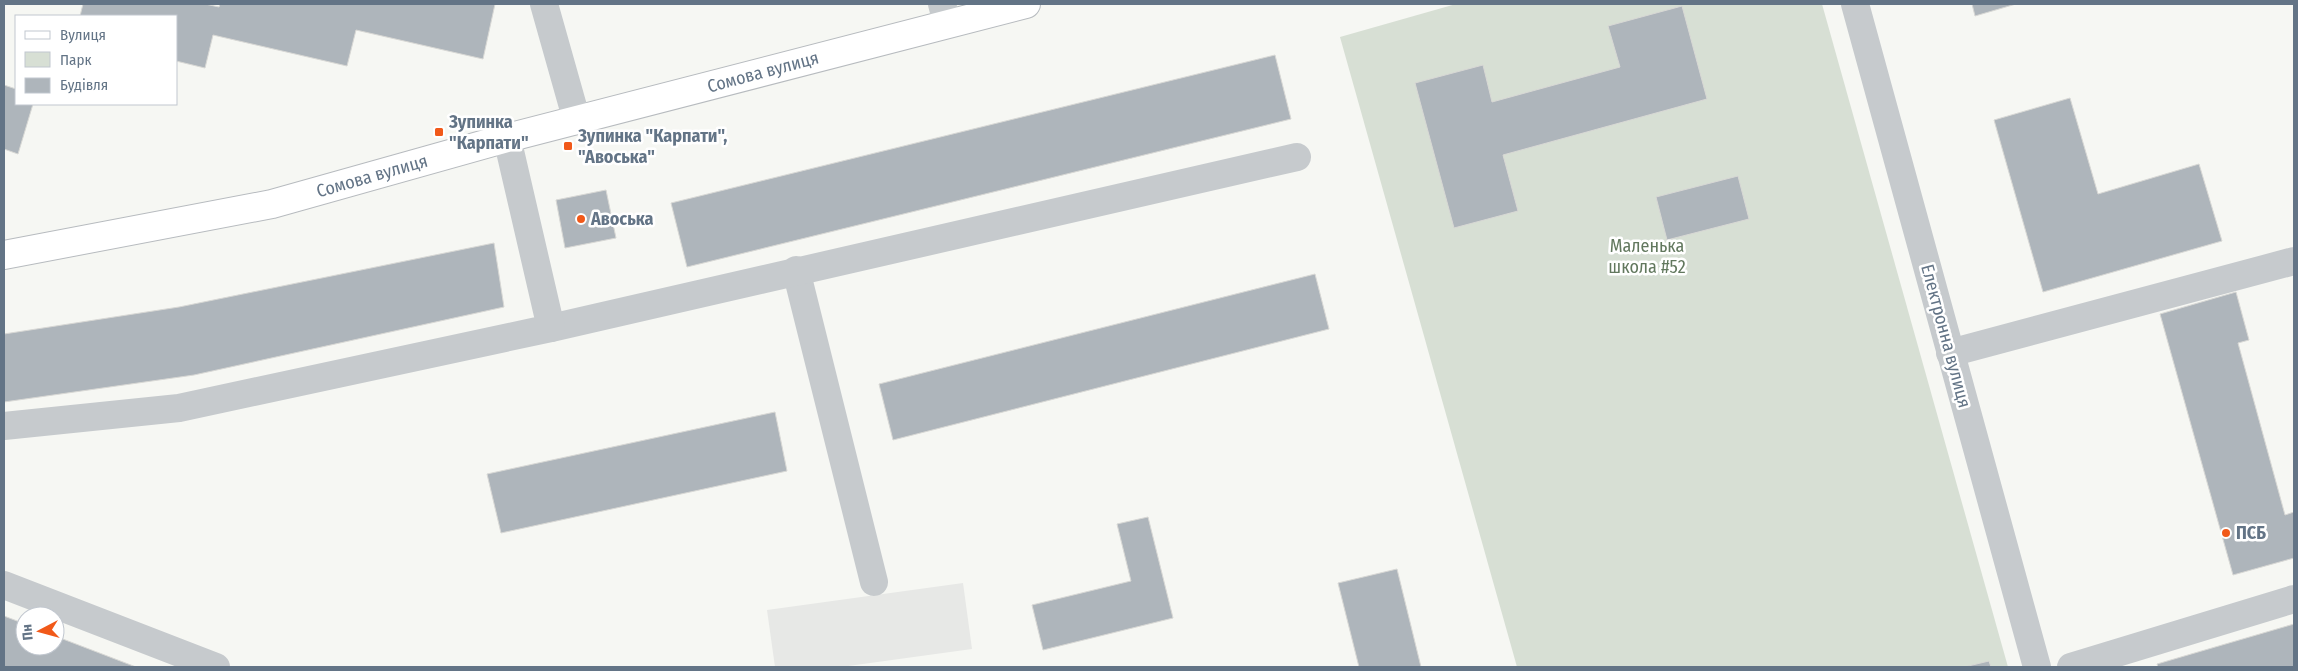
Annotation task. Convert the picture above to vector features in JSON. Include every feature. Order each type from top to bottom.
[{"type":"main road","name":"Сомова вулиця","points":[[4,255],[272,204],[507,138],[577,121],[945,13],[1026,4]]},
{"type":"street","points":[[544,4],[577,121]]},
{"type":"street","name":"Електронна вулиця","points":[[1855,4],[2037,667]]},
{"type":"street","points":[[507,138],[551,328]]},
{"type":"street","points":[[4,426],[180,408],[551,328],[796,270],[1297,157]]},
{"type":"street","points":[[1950,352],[2294,261]]},
{"type":"street","points":[[796,270],[874,582]]},
{"type":"street","points":[[4,584],[216,667]]},
{"type":"street","points":[[2071,667],[2294,599]]},
{"type":"shaded area","points":[[963,583],[972,649],[841,667],[775,667],[767,610]]},
{"type":"green space","name":"Маленька школа #52","points":[[1456,4],[1822,4],[2008,667],[1517,667],[1340,37]]},
{"type":"building","points":[[83,4],[205,4],[219,7],[220,4],[495,4],[483,59],[356,30],[347,66],[213,35],[205,68],[178,61],[178,15],[80,15]]},
{"type":"building","points":[[1972,4],[2016,4],[1975,16]]},
{"type":"building","points":[[1682,6],[1707,99],[1503,155],[1518,211],[1454,228],[1415,83],[1483,65],[1492,102],[1620,67],[1608,26]]},
{"type":"building","points":[[1275,55],[1291,119],[687,267],[671,203]]},
{"type":"building","points":[[4,85],[15,89],[15,105],[33,105],[18,154],[4,149]]},
{"type":"building","points":[[2070,98],[2098,194],[2199,164],[2222,241],[2043,292],[1994,120]]},
{"type":"building","points":[[1738,176],[1749,219],[1667,240],[1656,197]]},
{"type":"building","points":[[606,190],[616,238],[565,248],[556,200]]},
{"type":"building","points":[[494,243],[504,307],[194,375],[4,402],[4,334],[179,307]]},
{"type":"building","points":[[1315,274],[1329,329],[893,440],[879,384]]},
{"type":"building","points":[[2236,292],[2249,340],[2238,343],[2285,515],[2294,512],[2294,558],[2233,575],[2160,314]]},
{"type":"building","points":[[775,412],[787,471],[501,533],[487,474]]},
{"type":"building","points":[[1148,517],[1173,618],[1043,650],[1032,605],[1131,581],[1117,524]]},
{"type":"building","points":[[1397,569],[1421,667],[1359,667],[1338,583]]},
{"type":"building","points":[[4,616],[15,620],[15,656],[65,656],[65,640],[136,667],[4,667]]},
{"type":"building","points":[[2294,624],[2294,667],[2158,667],[2157,664]]},
{"type":"building","points":[[1989,661],[1991,667],[1964,667]]},
{"type":"place","name":"Зупинка \"Карпати\"","points":[[439,132]]},
{"type":"place","name":"Зупинка \"Карпати\", \"Авоська\"","points":[[568,146]]},
{"type":"place","name":"Авоська","points":[[581,219]]},
{"type":"place","name":"ПСБ","points":[[2226,533]]}]
